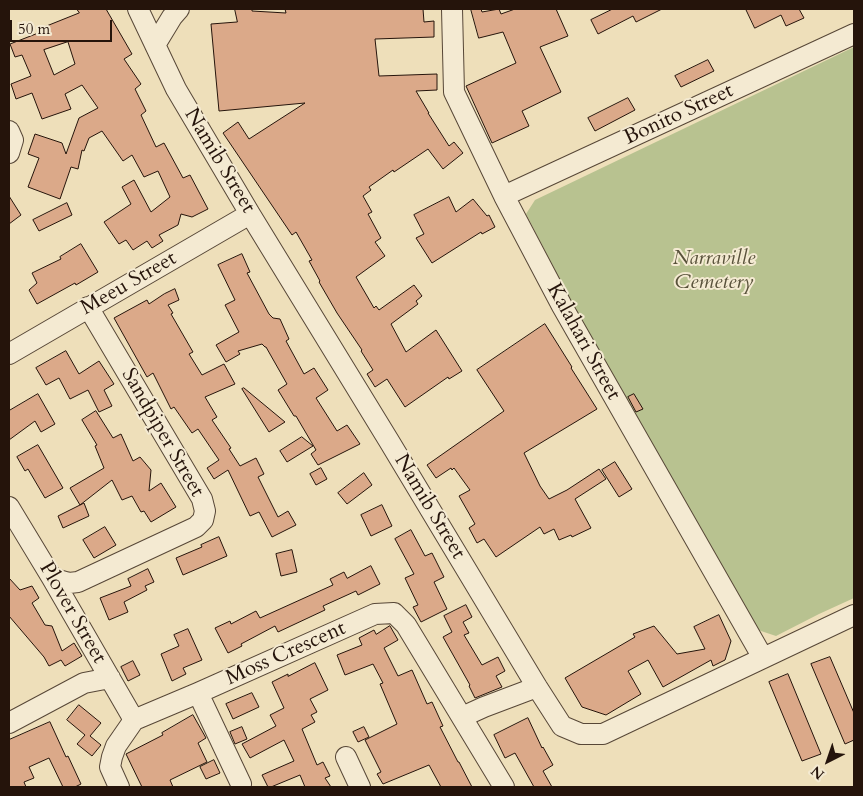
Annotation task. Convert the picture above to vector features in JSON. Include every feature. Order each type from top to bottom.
[{"type":"street","name":"Namib Street","points":[[138,9],[176,90],[562,726],[581,734],[603,734],[854,614]]},
{"type":"street","points":[[155,45],[179,9]]},
{"type":"street","name":"Kalahari Street","points":[[452,9],[454,92],[504,196],[562,306],[763,658]]},
{"type":"street","name":"Bonito Street","points":[[504,196],[854,34]]},
{"type":"street","points":[[9,130],[13,140],[9,153]]},
{"type":"street","name":"Meeu Street","points":[[9,354],[250,214]]},
{"type":"street","name":"Sandpiper Street","points":[[52,578],[69,584],[78,582],[196,527],[203,520],[205,511],[202,499],[88,307]]},
{"type":"street","name":"Plover Street","points":[[9,507],[134,720]]},
{"type":"street","name":"Moss Crescent","points":[[134,720],[375,614],[394,613],[406,624],[504,787]]},
{"type":"street","points":[[9,723],[84,683],[110,678]]},
{"type":"street","points":[[462,717],[537,687]]},
{"type":"street","points":[[198,693],[241,784]]},
{"type":"street","points":[[119,787],[110,767],[112,757],[116,746],[134,720]]},
{"type":"street","points":[[346,757],[360,787]]},
{"type":"green space","name":"Narraville Cemetery","points":[[854,47],[854,598],[776,636],[758,630],[617,390],[526,214],[535,200]]},
{"type":"building","points":[[77,9],[106,9],[132,54],[124,59],[141,84],[135,89],[146,111],[141,115],[156,147],[164,143],[183,178],[190,175],[208,209],[192,217],[181,214],[178,225],[159,235],[163,241],[152,248],[147,241],[133,250],[126,240],[119,244],[104,222],[131,204],[122,187],[134,180],[151,212],[170,197],[158,171],[144,177],[132,155],[123,161],[102,131],[89,138],[84,151],[82,150],[78,169],[71,167],[60,199],[28,187],[39,158],[28,154],[35,134],[62,143],[66,154],[79,118],[98,108],[82,85],[65,94],[71,109],[42,119],[32,93],[16,99],[11,84],[31,76],[22,55],[15,57],[10,44],[46,30],[44,27],[79,13]],"holes":[[[68,42],[75,64],[54,75],[44,50]]]},
{"type":"building","points":[[235,9],[286,13],[285,9],[423,9],[424,22],[434,21],[434,37],[375,39],[379,76],[437,74],[437,90],[416,91],[449,146],[454,142],[463,153],[443,169],[428,149],[369,187],[371,190],[363,196],[372,212],[368,214],[381,238],[375,242],[385,256],[356,277],[374,308],[376,306],[379,310],[414,285],[422,296],[416,301],[418,304],[391,324],[406,352],[436,330],[462,371],[449,379],[448,377],[405,407],[387,379],[375,387],[367,374],[373,370],[319,282],[309,261],[312,260],[296,232],[292,235],[223,133],[238,122],[249,139],[305,103],[219,111],[211,24],[237,22]]},
{"type":"building","points":[[471,9],[481,9],[482,12],[499,9],[501,14],[515,9],[556,9],[568,36],[540,47],[561,92],[522,111],[529,126],[492,143],[466,86],[516,63],[503,32],[479,38]]},
{"type":"building","points":[[613,9],[662,9],[636,22],[633,16],[598,34],[591,20]]},
{"type":"building","points":[[746,9],[799,9],[804,18],[786,26],[781,15],[755,28]]},
{"type":"building","points":[[708,60],[714,71],[681,87],[675,76]]},
{"type":"building","points":[[628,98],[635,110],[595,131],[588,118]]},
{"type":"building","points":[[9,196],[21,215],[9,224]]},
{"type":"building","points":[[449,197],[456,212],[473,199],[487,216],[489,215],[495,227],[482,234],[481,232],[432,263],[416,238],[424,234],[414,215]]},
{"type":"building","points":[[67,203],[72,215],[39,231],[33,220]]},
{"type":"building","points":[[81,244],[98,272],[37,304],[29,290],[37,283],[32,273],[61,259],[60,257]]},
{"type":"building","points":[[242,254],[250,272],[247,273],[269,314],[273,318],[280,319],[289,339],[286,341],[304,374],[314,368],[328,390],[316,398],[337,431],[347,425],[360,444],[318,465],[311,454],[316,450],[278,390],[287,384],[266,347],[262,344],[238,351],[240,354],[226,362],[216,345],[239,332],[225,305],[235,300],[218,265]]},
{"type":"building","points":[[175,289],[179,300],[168,305],[173,313],[171,314],[193,352],[189,354],[202,375],[224,364],[235,384],[205,397],[217,417],[212,420],[231,448],[229,449],[240,466],[256,458],[264,474],[258,477],[278,517],[288,511],[296,525],[272,537],[259,512],[250,516],[228,470],[214,479],[207,468],[219,460],[198,429],[192,433],[174,407],[171,409],[153,373],[147,377],[114,318],[147,300],[149,304]]},
{"type":"building","points":[[545,324],[597,409],[524,453],[540,486],[549,499],[567,490],[599,469],[606,479],[575,499],[591,528],[572,537],[571,535],[559,540],[554,529],[544,534],[540,527],[496,557],[484,539],[477,543],[469,528],[475,524],[459,496],[470,490],[454,468],[436,478],[427,465],[504,411],[477,370]]},
{"type":"building","points":[[66,351],[79,374],[99,361],[114,384],[104,390],[112,406],[99,412],[88,390],[70,399],[59,378],[46,385],[36,368]]},
{"type":"building","points":[[244,388],[285,422],[269,432],[242,389]]},
{"type":"building","points":[[38,394],[55,424],[41,432],[35,421],[9,440],[9,411]]},
{"type":"building","points":[[634,394],[643,409],[636,412],[628,397]]},
{"type":"building","points":[[96,411],[113,438],[121,434],[133,461],[140,457],[151,470],[149,491],[161,483],[176,507],[151,522],[144,511],[141,512],[132,496],[122,500],[112,480],[80,505],[70,488],[104,468],[95,446],[97,445],[82,420]]},
{"type":"building","points":[[302,437],[313,446],[287,462],[280,451]]},
{"type":"building","points":[[38,445],[63,488],[45,498],[28,469],[25,471],[17,457]]},
{"type":"building","points":[[615,462],[632,489],[619,497],[602,470]]},
{"type":"building","points":[[321,468],[327,479],[316,485],[310,474]]},
{"type":"building","points":[[364,473],[372,485],[347,504],[338,493]]},
{"type":"building","points":[[84,503],[89,516],[63,528],[58,516]]},
{"type":"building","points":[[382,505],[392,526],[371,536],[361,515]]},
{"type":"building","points":[[105,527],[116,545],[94,558],[83,540]]},
{"type":"building","points":[[411,530],[425,556],[432,553],[444,577],[434,582],[447,609],[421,622],[413,607],[418,605],[405,578],[414,574],[395,539]]},
{"type":"building","points":[[219,537],[227,556],[183,575],[176,558],[202,547],[201,545]]},
{"type":"building","points":[[292,550],[297,572],[281,576],[276,554]]},
{"type":"building","points":[[371,566],[380,584],[358,595],[356,591],[323,606],[325,610],[278,632],[275,626],[228,653],[215,628],[230,621],[231,624],[256,611],[260,618],[333,585],[330,579],[344,572],[347,578]]},
{"type":"building","points":[[148,569],[154,582],[145,586],[147,590],[124,602],[128,612],[109,620],[100,598],[131,586],[128,579]]},
{"type":"building","points":[[9,578],[20,590],[32,586],[39,598],[32,603],[45,625],[52,626],[62,651],[74,643],[82,656],[65,666],[61,660],[49,666],[44,657],[9,616]]},
{"type":"building","points":[[466,605],[472,617],[463,622],[469,633],[464,635],[482,665],[498,657],[505,671],[496,676],[502,687],[475,698],[470,685],[443,637],[452,632],[444,616]]},
{"type":"building","points":[[719,615],[731,641],[725,660],[713,666],[711,660],[663,687],[648,660],[628,671],[641,694],[606,715],[582,707],[565,678],[635,637],[633,634],[654,626],[677,654],[705,649],[694,627]]},
{"type":"building","points":[[390,626],[398,640],[384,648],[398,676],[412,670],[427,704],[432,702],[443,726],[440,727],[472,787],[441,787],[429,765],[383,784],[377,774],[381,772],[365,740],[397,724],[380,684],[383,683],[373,664],[345,675],[337,655],[362,645],[359,638],[374,630],[376,634]]},
{"type":"building","points":[[188,629],[202,660],[183,668],[186,674],[172,681],[161,654],[179,646],[174,635]]},
{"type":"building","points":[[830,657],[854,713],[854,740],[845,744],[811,664]]},
{"type":"building","points":[[133,661],[140,675],[128,681],[121,667]]},
{"type":"building","points":[[315,663],[328,690],[310,699],[317,712],[311,715],[315,722],[302,729],[317,765],[323,762],[330,776],[325,778],[331,787],[305,787],[300,775],[268,787],[262,775],[294,761],[284,740],[250,758],[242,744],[276,726],[270,715],[284,708],[272,682]]},
{"type":"building","points":[[788,674],[821,754],[802,761],[769,682]]},
{"type":"building","points":[[252,693],[259,707],[233,719],[226,704]]},
{"type":"building","points":[[79,705],[101,723],[90,736],[101,745],[92,756],[77,744],[85,735],[67,720]]},
{"type":"building","points":[[193,715],[206,738],[198,743],[207,762],[170,780],[173,787],[142,787],[126,754],[163,735],[162,733]]},
{"type":"building","points":[[528,718],[542,748],[553,765],[543,771],[552,787],[534,787],[515,753],[505,758],[494,735]]},
{"type":"building","points":[[50,722],[81,784],[75,787],[63,787],[49,758],[29,767],[34,778],[24,782],[26,787],[9,787],[9,740]]},
{"type":"building","points":[[242,727],[247,739],[235,744],[230,732]]},
{"type":"building","points":[[364,727],[369,737],[358,742],[353,732]]},
{"type":"building","points":[[214,760],[220,773],[206,779],[200,767]]}]
